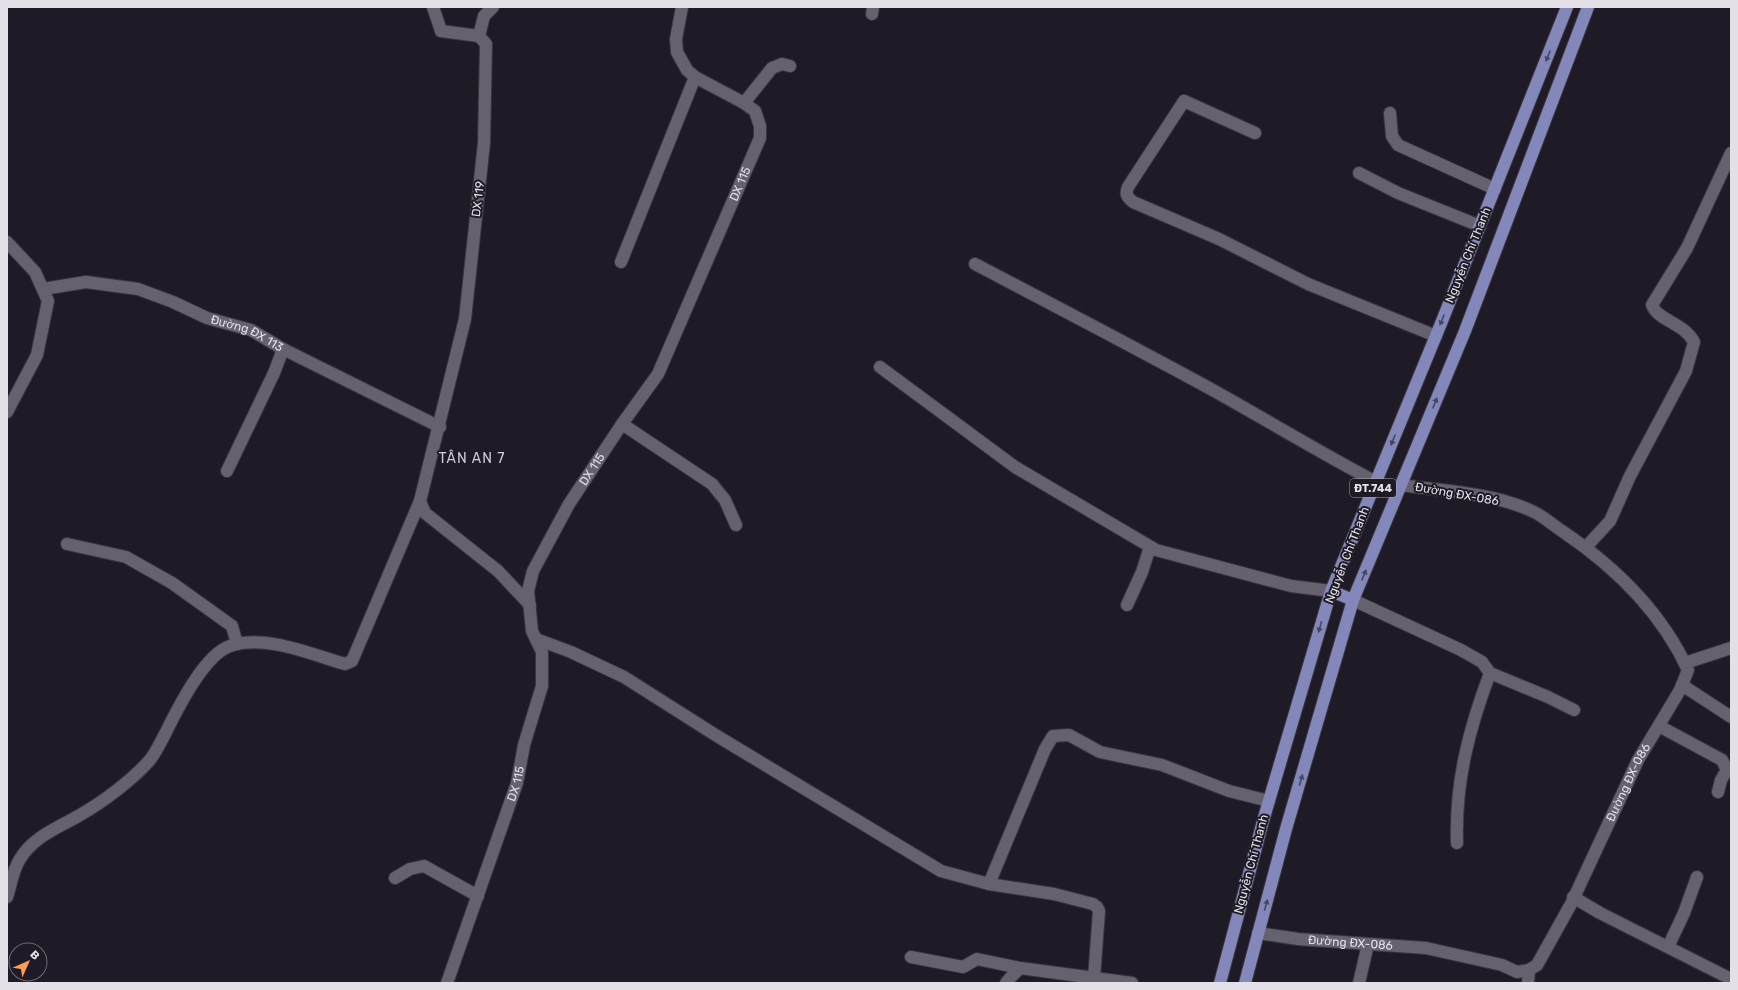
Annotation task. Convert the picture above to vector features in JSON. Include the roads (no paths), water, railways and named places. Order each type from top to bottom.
[{"type":"main road","name":"Nguyễn Chí Thanh","points":[[1220,983],[1268,801],[1331,591],[1436,336],[1567,7]]},
{"type":"main road","name":"Nguyễn Chí Thanh","points":[[1245,983],[1286,829],[1354,600],[1464,331],[1588,7]]},
{"type":"main road","points":[[1556,34],[1575,42]]},
{"type":"main road","points":[[1331,591],[1354,600]]},
{"type":"street","points":[[433,7],[441,31],[479,36],[484,16],[492,7]]},
{"type":"street","name":"DX 115","points":[[447,983],[517,783],[524,745],[542,686],[542,652],[532,631],[528,591],[532,571],[569,504],[622,424],[658,374],[760,138],[760,126],[755,111],[744,103],[695,77],[687,70],[677,52],[676,39],[682,7]]},
{"type":"street","name":"DX 119","points":[[237,644],[246,642],[272,643],[345,664],[352,661],[420,501],[440,427],[464,319],[484,143],[486,44],[479,36]]},
{"type":"street","points":[[744,103],[772,68],[782,64],[790,66]]},
{"type":"street","points":[[621,262],[695,77]]},
{"type":"street","points":[[1255,133],[1184,102],[1128,187],[1126,192],[1128,198],[1133,202],[1219,239],[1308,284],[1436,336]]},
{"type":"street","points":[[1390,113],[1392,136],[1398,145],[1495,189]]},
{"type":"street","points":[[1586,547],[1610,521],[1630,476],[1686,371],[1694,342],[1689,333],[1656,313],[1652,305],[1687,248],[1731,153]]},
{"type":"street","points":[[1359,173],[1398,194],[1480,226]]},
{"type":"street","points":[[7,242],[35,272],[48,301],[37,355],[7,412]]},
{"type":"street","points":[[975,264],[1104,331],[1210,389],[1308,446],[1376,482]]},
{"type":"street","name":"Đường ĐX 113","points":[[43,289],[86,282],[138,289],[173,302],[207,318],[251,330],[283,349],[440,427]]},
{"type":"street","points":[[227,471],[274,373],[283,349]]},
{"type":"street","points":[[880,367],[1015,467],[1156,550],[1278,582],[1331,591]]},
{"type":"street","points":[[622,424],[712,484],[725,500],[736,525]]},
{"type":"street","name":"Đường ĐX-086","points":[[1258,933],[1298,939],[1437,950],[1502,965],[1517,972],[1529,970],[1538,965],[1573,897],[1638,760],[1682,685],[1688,670],[1679,650],[1641,597],[1617,572],[1586,547],[1534,512],[1491,498],[1401,485]]},
{"type":"street","points":[[420,501],[425,514],[498,571],[530,605]]},
{"type":"street","points":[[7,896],[19,860],[32,844],[52,830],[81,815],[138,773],[151,760],[180,704],[209,660],[228,646],[237,644],[232,626],[172,583],[126,557],[67,544]]},
{"type":"street","points":[[1127,605],[1142,572],[1150,546]]},
{"type":"street","points":[[1354,600],[1461,650],[1482,662],[1490,673],[1548,697],[1574,710]]},
{"type":"street","points":[[536,639],[571,652],[624,677],[717,736],[929,864],[953,875],[989,884],[1054,894],[1097,906],[1099,911],[1094,978]]},
{"type":"street","points":[[1685,663],[1731,648]]},
{"type":"street","points":[[1457,843],[1456,812],[1466,746],[1478,703],[1490,673]]},
{"type":"street","points":[[1682,685],[1731,717]]},
{"type":"street","points":[[1658,726],[1722,760],[1727,770],[1721,780],[1718,792]]},
{"type":"street","points":[[989,884],[1045,749],[1053,736],[1069,735],[1100,752],[1162,765],[1229,791],[1268,801]]},
{"type":"street","points":[[395,878],[410,869],[424,866],[478,896]]},
{"type":"street","points":[[1668,947],[1684,913],[1697,877]]},
{"type":"street","points":[[1573,897],[1731,979]]},
{"type":"street","points":[[1359,983],[1368,944]]},
{"type":"street","points":[[911,957],[964,967],[976,959],[1020,968],[1132,983]]},
{"type":"street","points":[[1006,983],[1020,968]]},
{"type":"street","points":[[1528,983],[1529,970]]},
{"type":"district","name":"TÂN AN 7","points":[[472,458]]}]
